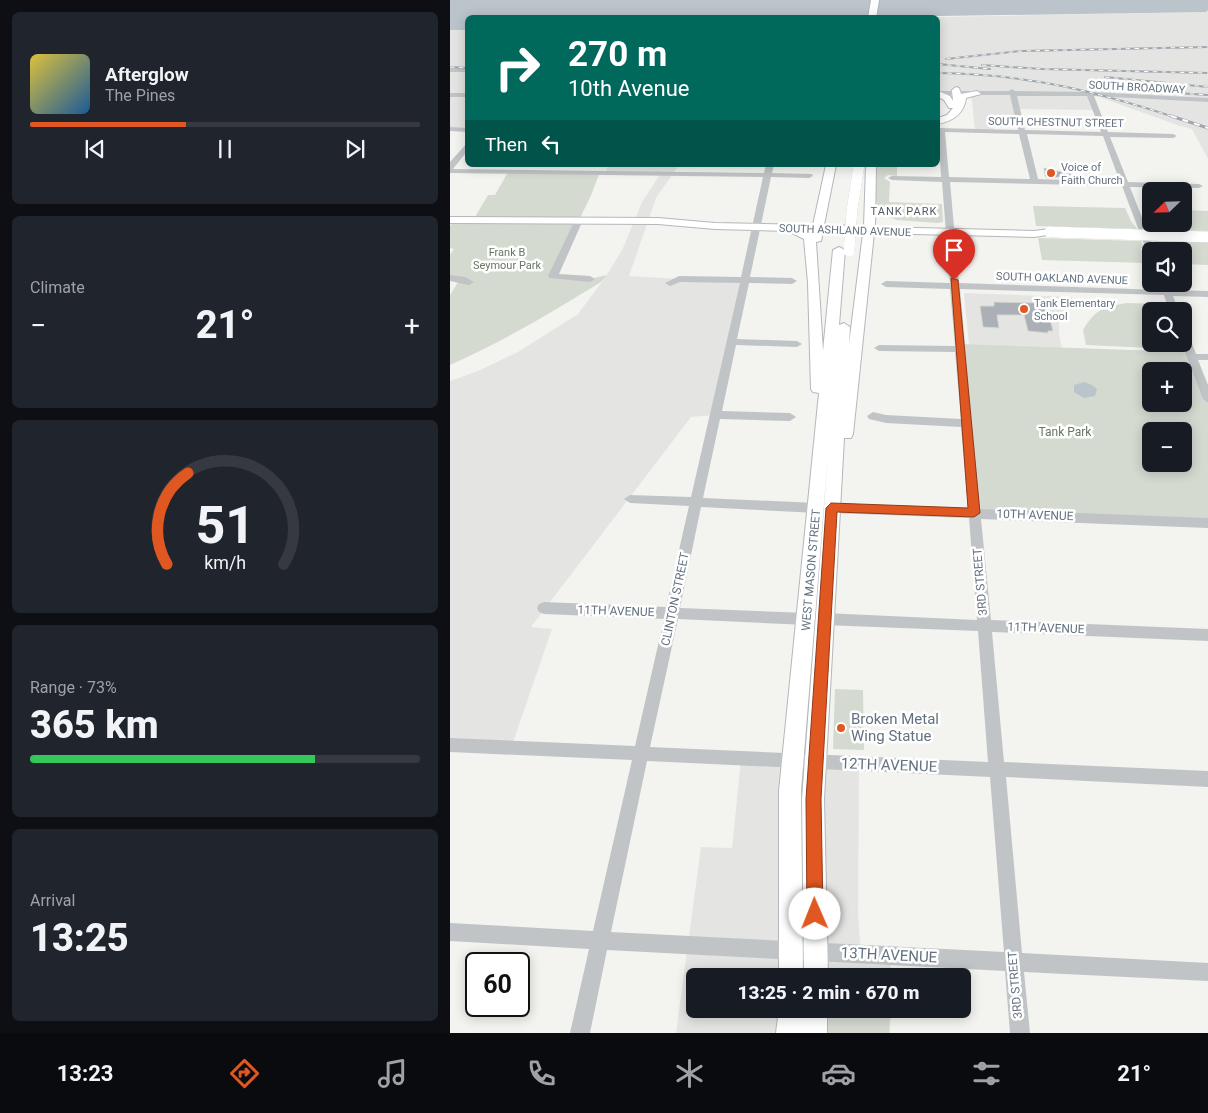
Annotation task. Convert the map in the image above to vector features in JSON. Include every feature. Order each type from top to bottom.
[{"type":"main road","points":[[872,15],[875,0]]},
{"type":"main road","points":[[881,15],[883,0]]},
{"type":"main road","points":[[954,92],[956,107]]},
{"type":"main road","points":[[940,93],[956,107]]},
{"type":"main road","points":[[940,125],[953,115],[962,96],[978,94]]},
{"type":"main road","points":[[940,114],[956,107]]},
{"type":"main road","points":[[814,268],[818,226],[831,167]]},
{"type":"main road","name":"WEST MASON STREET","points":[[791,968],[790,810],[793,762],[815,619],[844,250],[843,210],[850,167]]},
{"type":"main road","name":"WEST MASON STREET","points":[[844,250],[859,167]]},
{"type":"main road","points":[[824,503],[840,483],[870,228],[871,167]]},
{"type":"main road","points":[[871,200],[876,212],[882,217],[918,226]]},
{"type":"main road","name":"SOUTH ASHLAND AVENUE","points":[[450,220],[669,222],[697,226],[757,224],[1043,234],[1050,232],[1208,237]]},
{"type":"main road","name":"SOUTH ASHLAND AVENUE","points":[[757,224],[787,228],[818,226]]},
{"type":"main road","name":"SOUTH ASHLAND AVENUE","points":[[870,228],[918,226],[949,230]]},
{"type":"main road","points":[[787,228],[806,234],[810,238],[814,268],[818,386],[813,469],[824,503]]},
{"type":"main road","name":"WEST MASON STREET","points":[[815,619],[816,762],[813,799],[816,968]]},
{"type":"main road","points":[[789,1033],[790,1018]]},
{"type":"main road","points":[[814,1033],[815,1018]]},
{"type":"street","points":[[450,70],[465,70]]},
{"type":"street","name":"SOUTH BROADWAY","points":[[940,92],[1090,94],[1208,100]]},
{"type":"street","name":"SOUTH BROADWAY","points":[[954,92],[978,94],[1012,93]]},
{"type":"street","points":[[1012,93],[1035,182]]},
{"type":"street","points":[[1090,94],[1147,242]]},
{"type":"street","points":[[450,95],[465,95]]},
{"type":"street","name":"SOUTH CHESTNUT STREET","points":[[940,127],[1023,132],[1173,136]]},
{"type":"street","points":[[450,129],[465,130]]},
{"type":"street","name":"3RD STREET","points":[[940,142],[945,179],[1020,1033]]},
{"type":"street","points":[[450,167],[465,148]]},
{"type":"street","name":"CLINTON STREET","points":[[580,1033],[770,167]]},
{"type":"street","points":[[450,171],[536,173],[603,171],[809,176]]},
{"type":"street","points":[[892,178],[1199,186]]},
{"type":"street","points":[[578,220],[553,276],[590,279]]},
{"type":"street","points":[[450,278],[469,282]]},
{"type":"street","points":[[670,283],[679,279],[792,281]]},
{"type":"street","name":"SOUTH OAKLAND AVENUE","points":[[886,284],[1142,288]]},
{"type":"street","name":"SOUTH OAKLAND AVENUE","points":[[1192,292],[1208,294]]},
{"type":"street","points":[[731,342],[797,344]]},
{"type":"street","points":[[879,348],[960,349]]},
{"type":"street","points":[[1190,352],[1208,399]]},
{"type":"street","points":[[1192,357],[1208,357]]},
{"type":"street","points":[[715,415],[790,417]]},
{"type":"street","points":[[873,416],[886,419],[966,422]]},
{"type":"street","name":"10TH AVENUE","points":[[630,500],[824,503],[974,513],[1208,523]]},
{"type":"street","name":"11TH AVENUE","points":[[544,608],[1208,635]]},
{"type":"street","name":"12TH AVENUE","points":[[450,745],[1208,780]]},
{"type":"street","name":"13TH AVENUE","points":[[450,932],[1208,972]]},
{"type":"shaded area","points":[[450,0],[1208,0],[1208,10],[1206,12],[940,16],[465,15],[465,30],[450,30]]},
{"type":"shaded area","points":[[1208,10],[1208,159],[1192,129],[1091,94],[1096,110],[1017,109],[1021,123],[994,123],[993,132],[975,131],[971,92],[940,91],[940,17],[1206,12]]},
{"type":"shaded area","points":[[450,30],[465,30],[465,130],[450,129]]},
{"type":"shaded area","points":[[607,167],[678,167],[656,198],[629,276],[745,280],[715,415],[691,417],[531,627],[552,629],[511,748],[450,746],[450,381],[478,371],[518,352],[578,314],[607,275],[623,248],[642,202],[661,173],[606,171]]},
{"type":"shaded area","points":[[964,293],[1072,297],[1073,301],[1059,323],[1062,348],[969,345]]},
{"type":"shaded area","points":[[1084,382],[1097,389],[1095,396],[1084,398],[1074,392],[1074,385]]},
{"type":"shaded area","points":[[741,759],[859,764],[858,915],[861,954],[891,956],[891,968],[686,968],[686,1018],[891,1018],[890,1033],[676,1033],[701,847],[732,848]]},
{"type":"green space","points":[[875,167],[897,167],[897,176],[888,175],[884,178],[890,182],[889,202],[942,204],[943,222],[897,220],[883,215],[875,198]]},
{"type":"green space","name":"Frank B Seymour Park","points":[[508,172],[599,174],[592,193],[553,275],[590,279],[607,275],[601,282],[527,326],[489,347],[450,365],[450,295],[460,279],[450,278],[450,255],[454,249],[450,248],[450,226],[452,223],[472,222],[488,195],[495,195]]},
{"type":"green space","points":[[1033,206],[1125,208],[1137,229],[1036,226]]},
{"type":"green space","points":[[1192,210],[1208,211],[1208,231],[1192,231]]},
{"type":"green space","points":[[1038,238],[1141,241],[1142,244],[1142,263],[1042,260]]},
{"type":"green space","points":[[1153,241],[1208,242],[1208,265],[1192,264],[1192,242]]},
{"type":"green space","points":[[1127,303],[1142,303],[1142,348],[1086,345],[1083,330],[1096,313],[1112,306]]},
{"type":"green space","name":"Tank Park","points":[[960,344],[1142,350],[1142,352],[1190,352],[1208,399],[1208,523],[974,513]]},
{"type":"green space","points":[[835,689],[863,690],[864,750],[833,749]]},
{"type":"green space","points":[[824,1018],[890,1018],[889,1033],[823,1033]]},
{"type":"building","name":"Voice of Faith Church","points":[[1044,168],[1071,174],[1070,176],[1048,178],[1045,176]]},
{"type":"building","name":"Tank Elementary School","points":[[994,302],[1040,303],[1041,307],[1047,307],[1053,331],[1048,331],[1048,333],[1028,331],[1024,315],[997,315],[999,328],[983,327],[980,306],[994,306]]},
{"type":"railway","points":[[946,59],[1021,51],[1208,47]]},
{"type":"railway","points":[[940,64],[990,69]]},
{"type":"railway","points":[[982,65],[1042,69],[1208,73]]},
{"type":"railway","points":[[450,67],[465,68]]},
{"type":"railway","points":[[940,73],[1000,76],[1058,85],[1086,91],[1174,117]]},
{"type":"railway","points":[[1105,77],[1208,87]]},
{"type":"railway","points":[[1100,88],[1208,95]]},
{"type":"railway","points":[[1171,116],[1208,128]]},
{"type":"place","name":"Voice of Faith Church","points":[[1051,173]]},
{"type":"place","name":"Tank Elementary School","points":[[1024,309]]},
{"type":"place","name":"Broken Metal Wing Statue","points":[[841,728]]},
{"type":"district","name":"TANK PARK","points":[[904,211]]},
{"type":"route","points":[[815,914],[813,799],[831,508],[974,513],[954,280]]}]
